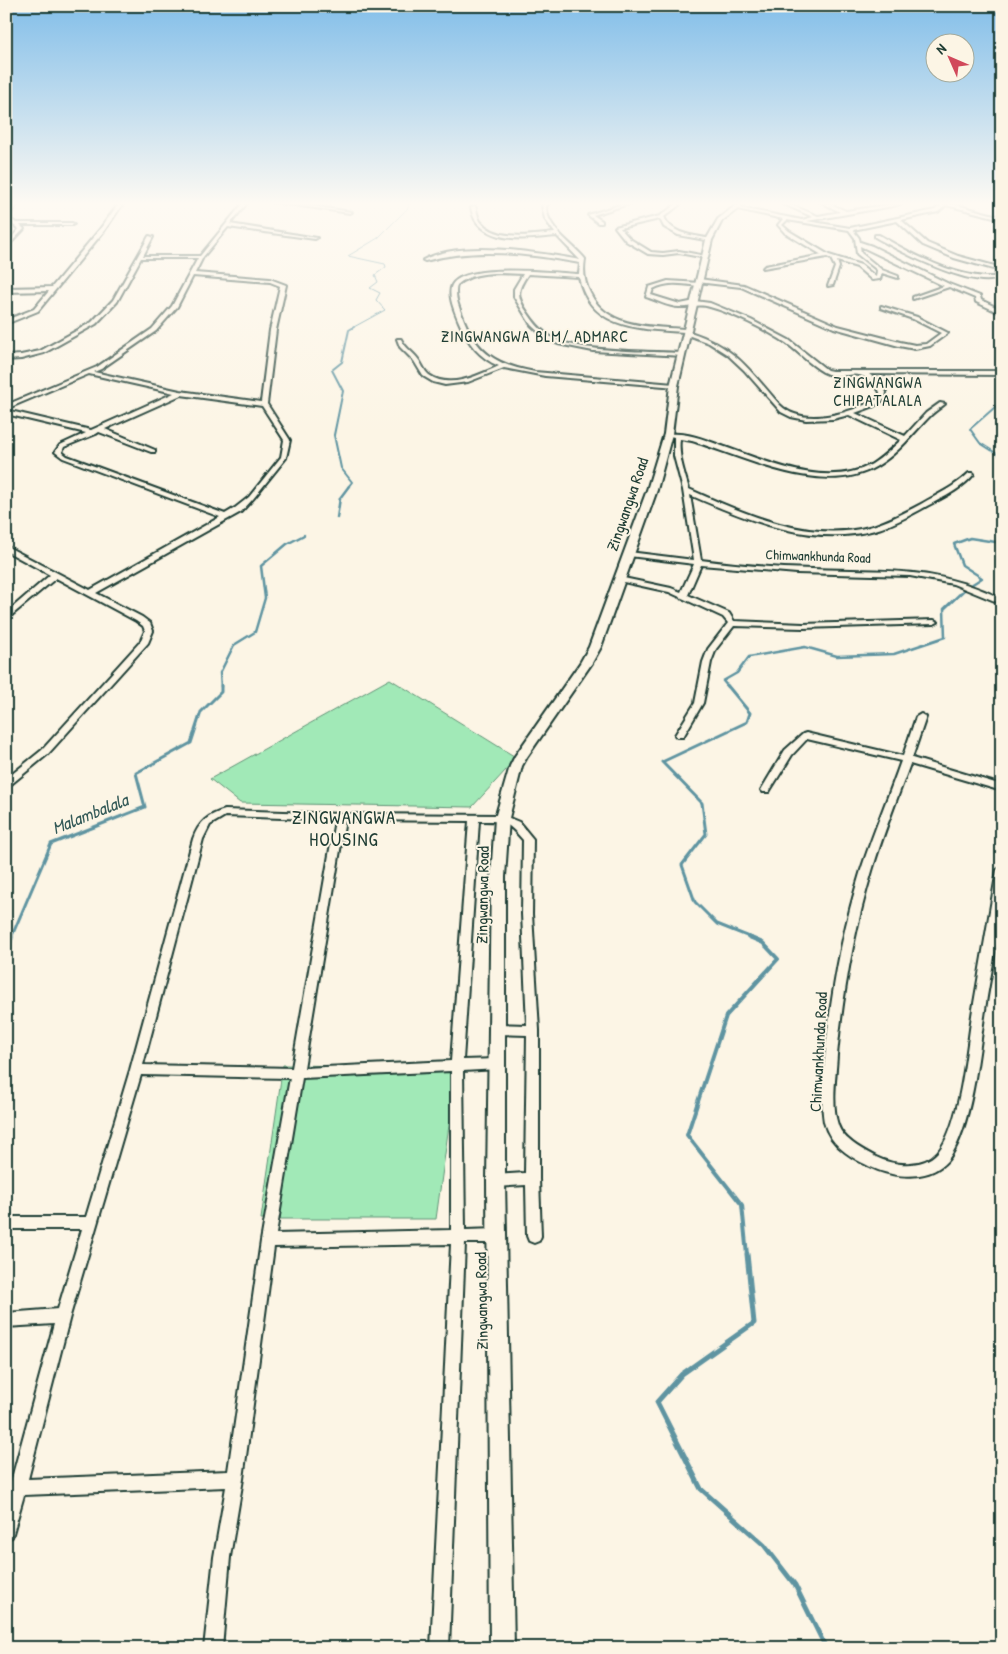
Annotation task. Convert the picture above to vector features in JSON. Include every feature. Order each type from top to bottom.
[{"type":"street","points":[[6,322],[30,314],[62,279]]},
{"type":"street","points":[[6,358],[42,352],[91,326],[115,301],[128,279]]},
{"type":"street","points":[[6,407],[90,373],[106,364],[154,330],[174,307],[189,279]]},
{"type":"street","points":[[92,592],[244,506],[284,457],[287,440],[264,404],[273,330],[283,285],[270,281],[250,279]]},
{"type":"street","points":[[461,279],[454,284],[456,304],[467,336],[481,353],[504,366],[535,373],[674,386]]},
{"type":"street","points":[[522,279],[516,288],[516,300],[535,327],[548,338],[573,346],[681,355]]},
{"type":"street","points":[[581,279],[591,304],[609,318],[638,326],[688,332],[712,341],[727,351],[784,411],[803,417],[820,418],[850,413],[875,404],[882,400],[883,396],[880,386],[865,374]]},
{"type":"street","name":"Zingwangwa Road","points":[[502,1648],[496,1181],[498,877],[502,818],[516,766],[527,747],[591,655],[673,435],[674,386],[695,303],[699,279]]},
{"type":"street","points":[[830,285],[832,279]]},
{"type":"street","points":[[934,279],[978,297],[978,301],[1002,312]]},
{"type":"street","points":[[883,307],[915,318],[945,333],[928,345],[915,347],[899,344],[836,327],[742,286],[667,282],[654,285],[648,293],[648,296],[652,299],[680,306],[695,303],[715,307],[768,330],[787,341],[828,373],[1002,373]]},
{"type":"street","points":[[915,298],[948,286]]},
{"type":"street","points":[[6,290],[54,289]]},
{"type":"street","points":[[399,340],[404,350],[413,358],[424,373],[433,380],[442,382],[467,380],[504,366]]},
{"type":"street","points":[[90,373],[180,393],[264,404]]},
{"type":"street","points":[[180,393],[62,446],[58,452],[65,457],[226,517]]},
{"type":"street","points":[[684,595],[698,563],[686,490],[678,465],[673,435],[700,440],[782,470],[817,476],[843,474],[864,470],[888,455],[906,439],[932,409],[942,404]]},
{"type":"street","points":[[6,412],[97,431],[153,451]]},
{"type":"street","points":[[850,413],[906,439]]},
{"type":"street","points":[[686,490],[727,509],[762,521],[789,527],[840,532],[863,531],[878,527],[956,488],[971,474]]},
{"type":"street","points":[[6,548],[92,592],[139,619],[147,625],[149,635],[144,643],[45,752],[6,784]]},
{"type":"street","name":"Chimwankhunda Road","points":[[629,554],[698,563],[796,571],[908,573],[967,586],[1001,602]]},
{"type":"street","points":[[6,618],[55,574]]},
{"type":"street","points":[[619,579],[660,587],[684,595],[726,615],[732,622],[818,626],[934,622]]},
{"type":"street","points":[[680,736],[699,703],[707,662],[712,649],[732,622]]},
{"type":"street","name":"Chimwankhunda Road","points":[[921,717],[908,760],[866,869],[838,985],[832,1048],[830,1118],[835,1135],[849,1148],[868,1160],[904,1171],[927,1168],[943,1156],[953,1139],[970,1065],[1002,870]]},
{"type":"street","points":[[766,790],[792,750],[806,736],[908,760],[1002,788]]},
{"type":"street","points":[[6,1531],[63,1316],[136,1070],[203,826],[208,820],[225,813],[341,817],[474,817],[502,818],[515,824],[522,830],[528,839],[527,914],[533,1030],[532,1179],[534,1236]]},
{"type":"street","points":[[213,1648],[222,1558],[235,1480],[268,1241],[341,817]]},
{"type":"street","points":[[440,1648],[458,1238],[457,1067],[474,817]]},
{"type":"street","points":[[498,1029],[533,1030]]},
{"type":"street","points":[[136,1070],[298,1073],[498,1064]]},
{"type":"street","points":[[496,1181],[532,1179]]},
{"type":"street","points":[[6,1223],[90,1223]]},
{"type":"street","points":[[268,1241],[498,1236]]},
{"type":"street","points":[[6,1320],[63,1316]]},
{"type":"street","points":[[19,1487],[235,1480]]},
{"type":"green space","points":[[390,679],[517,758],[472,807],[240,803],[210,779]]},
{"type":"green space","points":[[283,1065],[457,1067],[436,1219],[261,1219]]},
{"type":"waterway","name":"Malambalala","points":[[352,328],[385,310],[376,300],[380,293],[370,288],[378,282],[377,279]]},
{"type":"waterway","name":"Malambalala","points":[[348,487],[352,482],[341,468],[334,435],[343,391],[332,370],[342,362],[349,330],[354,327]]},
{"type":"waterway","points":[[1002,401],[970,429],[980,443],[999,455],[1002,460]]},
{"type":"waterway","name":"Malambalala","points":[[337,518],[340,498],[349,486]]},
{"type":"waterway","points":[[1002,492],[997,499],[1002,502]]},
{"type":"waterway","name":"Malambalala","points":[[221,687],[220,673],[234,645],[255,632],[265,598],[261,566],[287,544],[304,535]]},
{"type":"waterway","points":[[971,585],[982,578],[962,565],[954,544],[970,538],[1002,543]]},
{"type":"waterway","points":[[728,687],[723,681],[737,673],[749,657],[805,647],[837,656],[894,654],[945,637],[944,609],[964,590]]},
{"type":"waterway","points":[[727,685],[750,713],[747,722],[662,762],[702,803],[706,834],[682,865],[695,902],[717,924],[752,938]]},
{"type":"waterway","name":"Malambalala","points":[[11,938],[51,844],[145,807],[136,773],[191,743],[201,712],[221,692],[221,687]]},
{"type":"waterway","name":"Malambalala","points":[[6,956],[12,937]]},
{"type":"waterway","points":[[747,1255],[742,1205],[687,1135],[726,1016],[778,959],[763,943],[749,937]]},
{"type":"waterway","points":[[747,1254],[754,1323],[682,1374],[657,1402],[701,1489],[764,1545],[795,1585],[826,1648]]},
{"type":"district","name":"ZINGWANGWA BLM/ ADMARC","points":[[535,336]]},
{"type":"district","name":"ZINGWANGWA CHIPATALALA","points":[[878,391]]},
{"type":"district","name":"ZINGWANGWA HOUSING","points":[[344,828]]}]
